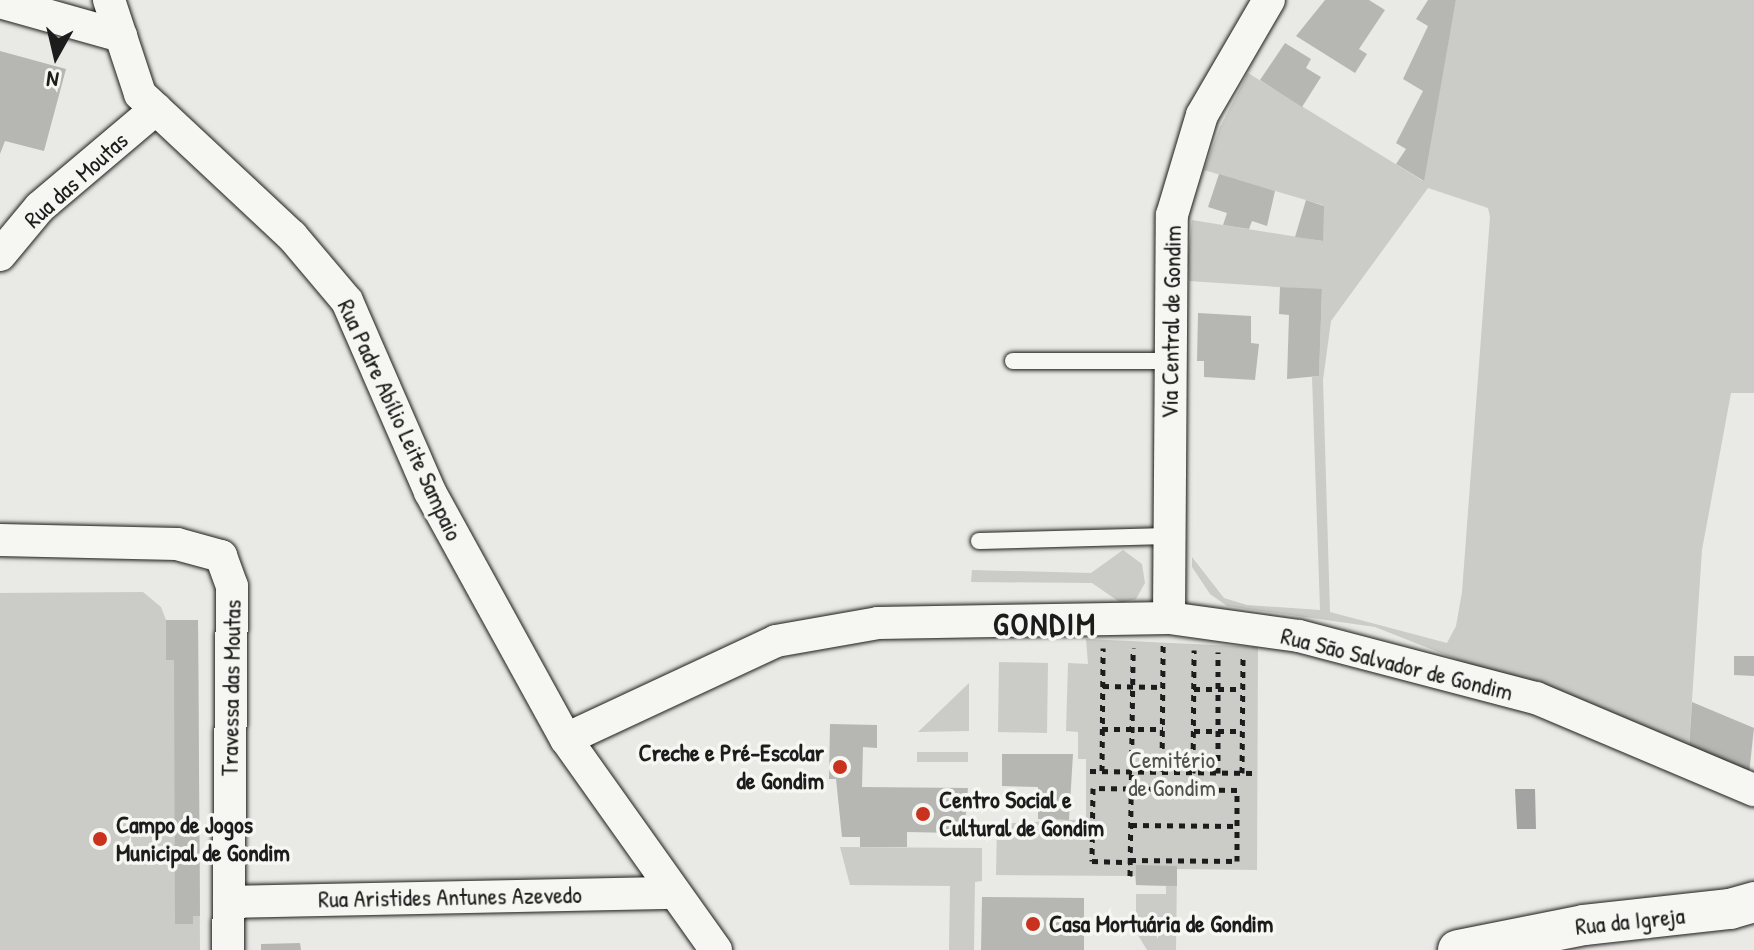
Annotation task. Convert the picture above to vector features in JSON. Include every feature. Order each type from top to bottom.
[{"type":"street","name":"Rua Padre Abílio Leite Sampaio","points":[[109,0],[140,94],[292,236],[347,301],[430,492],[566,739],[672,893],[716,950]]},
{"type":"street","name":"Via Central de Gondim","points":[[1166,631],[1169,252],[1183,169],[1215,89],[1269,0]]},
{"type":"street","points":[[0,2],[121,36]]},
{"type":"street","name":"Rua das Moutas","points":[[0,255],[40,207],[156,109]]},
{"type":"street","name":"Travessa das Moutas","points":[[0,540],[177,544],[221,556],[232,586],[228,950]]},
{"type":"street","name":"Rua São Salvador de Gondim","points":[[566,739],[776,641],[878,623],[1299,636],[1536,698],[1754,790]]},
{"type":"street","name":"Rua Aristides Antunes Azevedo","points":[[229,902],[672,893]]},
{"type":"street","name":"Rua da Igreja","points":[[1471,948],[1754,902]]},
{"type":"lane","points":[[1013,361],[1169,361]]},
{"type":"lane","points":[[979,541],[1169,536]]},
{"type":"path","points":[[1162,772],[1166,631]]},
{"type":"path","points":[[1130,876],[1132,640]]},
{"type":"path","points":[[1102,771],[1103,643]]},
{"type":"path","points":[[1193,773],[1194,645]]},
{"type":"path","points":[[1218,773],[1219,647]]},
{"type":"path","points":[[1242,773],[1243,649]]},
{"type":"path","points":[[1103,686],[1163,687]]},
{"type":"path","points":[[1194,689],[1242,689]]},
{"type":"path","points":[[1102,729],[1163,729]]},
{"type":"path","points":[[1194,731],[1242,731]]},
{"type":"path","points":[[1090,771],[1254,773]]},
{"type":"path","points":[[1093,788],[1237,790],[1237,826],[1237,861],[1092,861],[1093,788]]},
{"type":"path","points":[[1131,825],[1237,826]]},
{"type":"green space","points":[[1456,0],[1754,0],[1754,393],[1731,393],[1702,550],[1689,745],[1673,745],[1375,627],[1227,606],[1210,594],[1192,567],[1192,557],[1224,598],[1247,605],[1320,610],[1312,377],[1319,376],[1322,290],[1189,281],[1192,220],[1322,241],[1323,205],[1204,170],[1220,127],[1248,73],[1423,181]],"holes":[[[1428,188],[1488,208],[1490,217],[1462,592],[1456,626],[1447,643],[1330,612],[1323,380],[1331,321]]]},
{"type":"green space","points":[[1123,550],[1142,564],[1145,583],[1136,599],[1121,603],[1092,583],[971,582],[972,570],[1091,573]]},
{"type":"green space","name":"Campo de Jogos Municipal de Gondim","points":[[143,592],[161,607],[166,620],[198,620],[200,950],[0,950],[0,593]]},
{"type":"green space","name":"Cemitério de Gondim","points":[[1086,639],[1258,647],[1257,870],[1177,869],[1176,950],[1147,950],[1136,932],[1136,894],[1166,894],[1166,886],[1136,885],[1135,876],[996,875],[997,824],[1086,819],[1086,759],[1078,759],[1078,732],[1066,731],[1068,663],[1088,664]]},
{"type":"green space","points":[[999,662],[1048,663],[1047,733],[998,732]]},
{"type":"green space","points":[[969,683],[969,731],[918,732]]},
{"type":"green space","points":[[917,752],[968,752],[968,762],[917,762]]},
{"type":"green space","points":[[840,847],[982,848],[982,881],[975,882],[974,950],[949,950],[950,886],[850,885]]},
{"type":"shaded area","points":[[1515,789],[1535,789],[1536,829],[1517,829]]},
{"type":"building","points":[[1325,0],[1369,0],[1385,10],[1359,49],[1367,54],[1355,73],[1296,36]]},
{"type":"building","points":[[1428,0],[1456,0],[1424,181],[1396,164],[1406,149],[1396,143],[1423,91],[1403,79],[1428,26],[1416,19]]},
{"type":"building","points":[[1285,43],[1311,59],[1306,68],[1321,77],[1302,107],[1260,80]]},
{"type":"building","points":[[0,51],[66,69],[44,151],[5,141],[0,154]]},
{"type":"building","points":[[1219,174],[1275,191],[1267,226],[1252,221],[1249,229],[1223,225],[1227,213],[1208,207]]},
{"type":"building","points":[[1306,200],[1324,206],[1323,241],[1295,237]]},
{"type":"building","points":[[1280,287],[1322,289],[1319,376],[1287,379],[1289,315],[1279,314]]},
{"type":"building","points":[[1198,313],[1251,316],[1251,343],[1259,344],[1255,380],[1204,377],[1204,361],[1197,361]]},
{"type":"building","points":[[166,620],[198,620],[200,916],[193,916],[193,924],[175,924],[174,660],[166,660]]},
{"type":"building","points":[[1734,656],[1754,656],[1754,676],[1734,675]]},
{"type":"building","points":[[1692,702],[1754,728],[1749,774],[1689,749]]},
{"type":"building","points":[[830,724],[877,725],[877,748],[863,747],[862,787],[968,788],[965,825],[955,824],[955,833],[907,832],[907,847],[860,847],[860,837],[842,837],[836,779],[829,779]]},
{"type":"building","points":[[1002,754],[1073,754],[1069,820],[1038,819],[1038,787],[1002,786]]},
{"type":"building","points":[[1136,865],[1177,866],[1177,886],[1136,885]]},
{"type":"building","name":"Casa Mortuária de Gondim","points":[[982,897],[1084,898],[1084,950],[981,950]]},
{"type":"building","points":[[300,943],[301,950],[261,950],[261,944]]},
{"type":"place","name":"Creche e Pré-Escolar de Gondim","points":[[840,767]]},
{"type":"place","name":"Centro Social e Cultural de Gondim","points":[[923,814]]},
{"type":"place","name":"Campo de Jogos Municipal de Gondim","points":[[100,839]]},
{"type":"place","name":"Casa Mortuária de Gondim","points":[[1033,924]]},
{"type":"district","name":"GONDIM","points":[[1045,624]]}]
